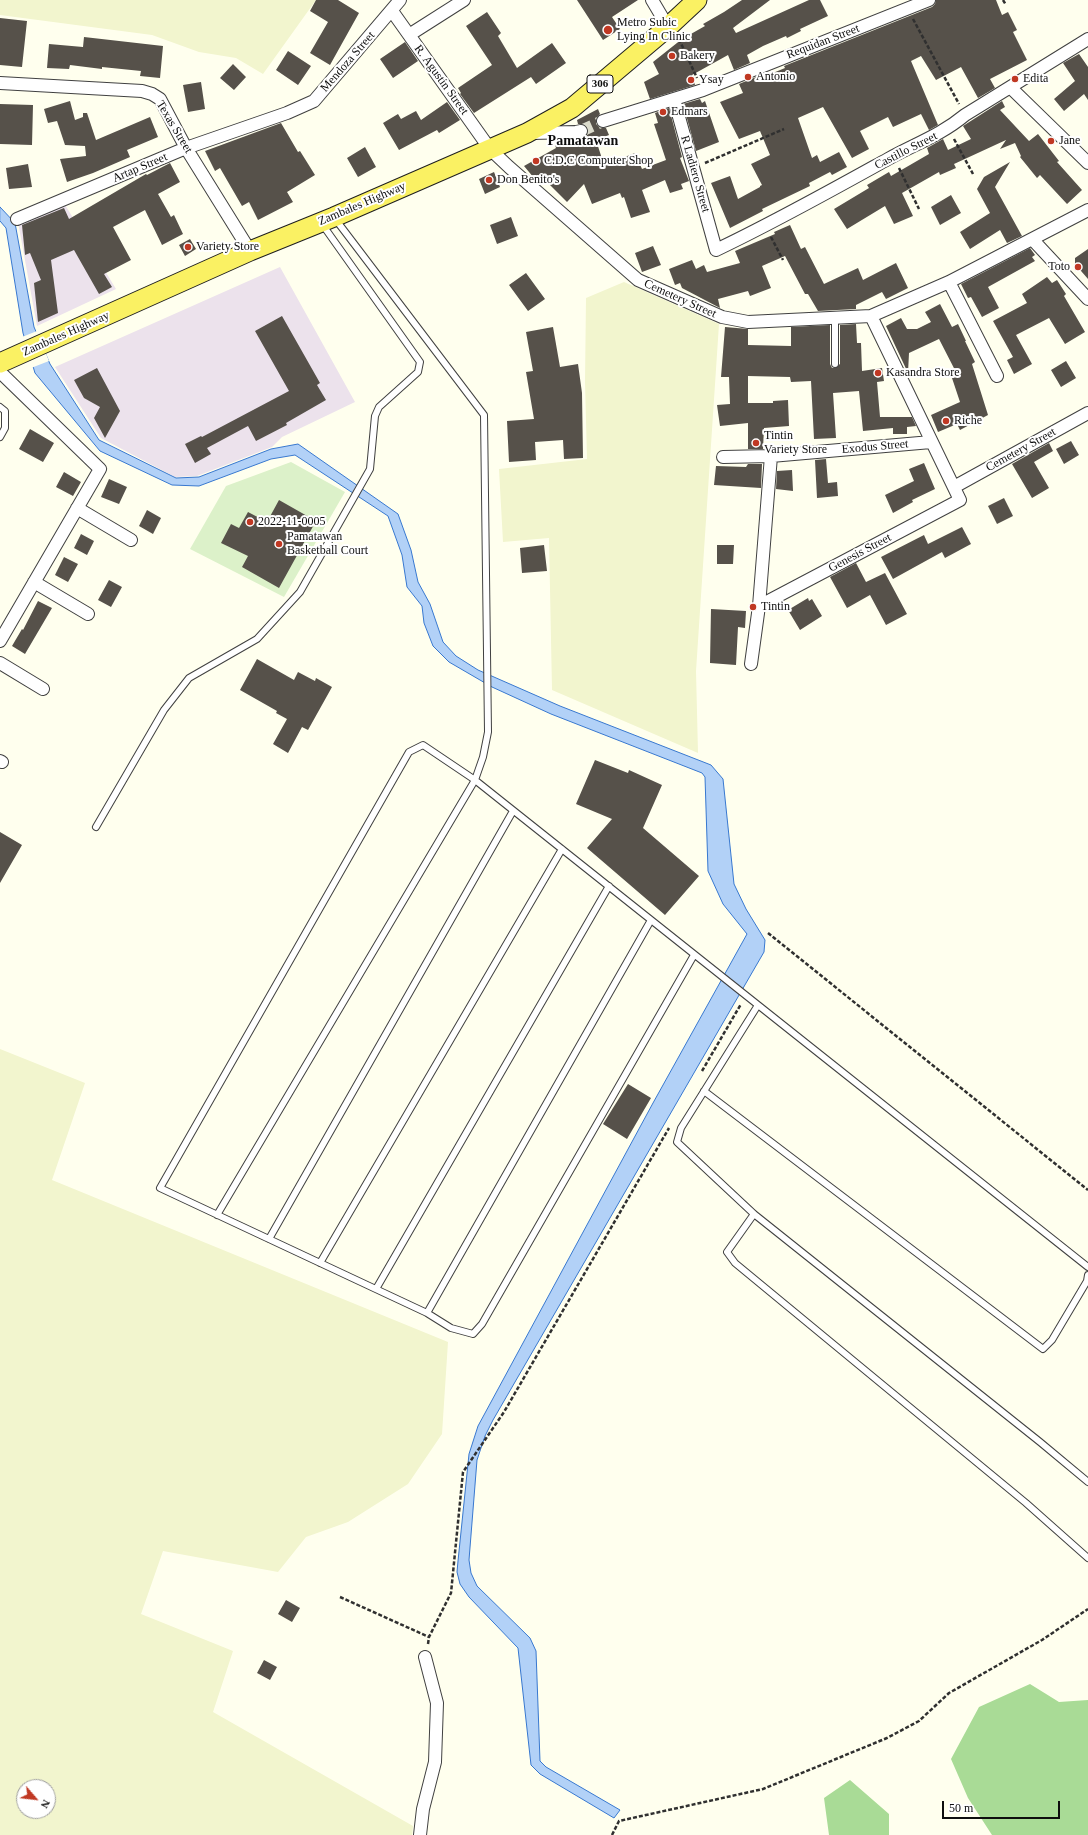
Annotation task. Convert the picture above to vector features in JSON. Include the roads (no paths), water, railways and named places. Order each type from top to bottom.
[{"type":"main road","name":"Zambales Highway","points":[[0,363],[250,251],[527,133],[572,108],[670,25],[697,0]]},
{"type":"street","name":"Mendoza Street","points":[[287,113],[314,102],[400,0]]},
{"type":"street","points":[[409,35],[464,0]]},
{"type":"street","points":[[652,0],[670,25]]},
{"type":"street","name":"Requidan Street","points":[[603,121],[703,90],[929,0]]},
{"type":"street","name":"R. Agustin Street","points":[[392,11],[490,149]]},
{"type":"street","name":"Castillo Street","points":[[716,250],[765,227],[894,156],[949,129],[965,116],[1088,39]]},
{"type":"street","name":"Texas Street","points":[[0,83],[142,92],[152,94],[160,99],[186,148],[250,251]]},
{"type":"street","points":[[1011,88],[1088,163]]},
{"type":"street","name":"R Ladiero Street","points":[[674,99],[716,250]]},
{"type":"street","name":"Artap Street","points":[[17,219],[186,148],[287,113]]},
{"type":"street","points":[[527,133],[581,131]]},
{"type":"street","name":"Cemetery Street","points":[[490,149],[570,222],[638,280],[722,317],[748,322],[871,316],[948,282],[1033,240],[1088,210]]},
{"type":"street","points":[[1033,240],[1088,299]]},
{"type":"street","points":[[948,282],[997,376]]},
{"type":"street","points":[[871,316],[954,487]]},
{"type":"street","points":[[0,372],[100,469],[0,641]]},
{"type":"street","name":"Cemetery Street","points":[[954,487],[1088,413]]},
{"type":"street","name":"Exodus Street","points":[[723,457],[770,456],[931,442]]},
{"type":"street","points":[[751,664],[759,606],[770,456]]},
{"type":"street","name":"Genesis Street","points":[[759,606],[960,500],[954,487]]},
{"type":"street","points":[[77,508],[131,540]]},
{"type":"street","points":[[34,582],[88,614]]},
{"type":"street","points":[[0,663],[43,689]]},
{"type":"street","points":[[420,1835],[423,1809],[435,1762],[437,1703],[426,1657]]},
{"type":"lane","points":[[96,827],[164,710],[189,678],[257,639],[300,592],[370,468],[375,416],[378,407],[418,372],[420,362],[327,219]]},
{"type":"lane","points":[[217,1214],[475,780],[483,757],[488,732],[484,415],[327,219]]},
{"type":"lane","points":[[834,318],[835,364]]},
{"type":"lane","points":[[0,407],[5,411],[5,428],[0,437]]},
{"type":"lane","points":[[694,955],[482,1324],[473,1334],[451,1328],[427,1313],[160,1188],[409,752],[423,745],[475,780],[1088,1267]]},
{"type":"lane","points":[[270,1239],[513,810]]},
{"type":"lane","points":[[320,1263],[562,849]]},
{"type":"lane","points":[[376,1289],[609,886]]},
{"type":"lane","points":[[427,1313],[651,920]]},
{"type":"lane","points":[[758,1005],[681,1128],[677,1142],[754,1214],[1088,1482]]},
{"type":"lane","points":[[704,1091],[1043,1349],[1052,1340],[1087,1281],[1088,1275]]},
{"type":"lane","points":[[754,1214],[727,1252],[735,1263],[1026,1503],[1088,1558]]},
{"type":"water","points":[[0,207],[15,223],[34,327],[50,364],[99,440],[176,478],[199,477],[271,449],[298,444],[398,514],[411,550],[418,582],[430,604],[443,642],[456,656],[478,670],[560,706],[711,765],[723,779],[734,884],[746,909],[765,940],[764,952],[493,1420],[485,1436],[477,1460],[469,1560],[471,1573],[477,1586],[530,1638],[536,1651],[540,1761],[546,1767],[620,1810],[614,1818],[540,1774],[531,1765],[518,1648],[469,1597],[460,1584],[457,1572],[469,1454],[478,1426],[653,1103],[747,934],[723,904],[708,871],[705,777],[702,773],[551,714],[492,687],[449,662],[433,646],[424,623],[422,606],[407,587],[402,555],[388,516],[295,455],[271,459],[199,486],[172,485],[100,451],[35,373],[23,333],[6,228],[0,221]]},
{"type":"tunnel","points":[[581,131],[603,121]]},
{"type":"place","name":"Metro Subic Lying In Clinic","points":[[608,30]]},
{"type":"place","name":"Bakery","points":[[672,56]]},
{"type":"place","name":"Antonio","points":[[748,77]]},
{"type":"place","name":"Edita","points":[[1015,79]]},
{"type":"place","name":"Ysay","points":[[691,80]]},
{"type":"place","name":"Edmars","points":[[663,112]]},
{"type":"place","name":"Jane","points":[[1051,141]]},
{"type":"place","name":"C.D.C Computer Shop","points":[[536,161]]},
{"type":"place","name":"Don Benito's","points":[[489,180]]},
{"type":"place","name":"Variety Store","points":[[188,247]]},
{"type":"place","name":"Toto","points":[[1078,267]]},
{"type":"place","name":"Kasandra Store","points":[[878,373]]},
{"type":"place","name":"Riche","points":[[946,421]]},
{"type":"place","name":"Tintin Variety Store","points":[[756,443]]},
{"type":"place","name":"2022-11-0005","points":[[250,522]]},
{"type":"place","name":"Pamatawan Basketball Court","points":[[279,544]]},
{"type":"place","name":"Tintin","points":[[753,607]]},
{"type":"district","name":"Pamatawan","points":[[583,141]]}]
